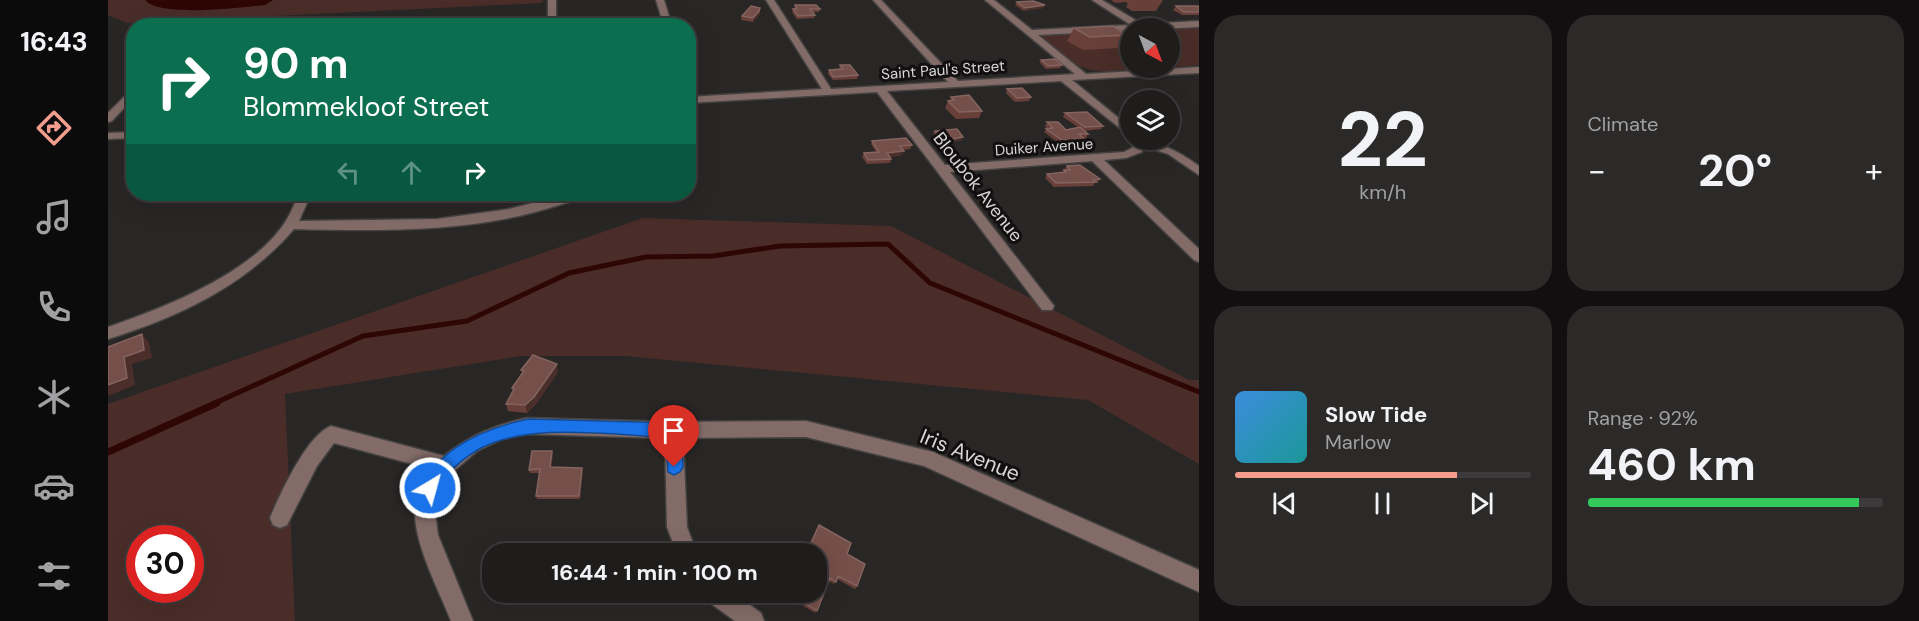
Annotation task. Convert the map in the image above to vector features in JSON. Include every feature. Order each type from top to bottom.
[{"type":"street","points":[[552,0],[552,18]]},
{"type":"street","points":[[660,0],[666,18]]},
{"type":"street","points":[[770,0],[828,91]]},
{"type":"street","points":[[877,0],[956,85]]},
{"type":"street","points":[[989,0],[1083,76]]},
{"type":"street","points":[[1096,0],[1125,18]]},
{"type":"street","points":[[1180,25],[1199,24]]},
{"type":"street","points":[[1030,33],[1120,28]]},
{"type":"street","name":"Saint Paul's Street","points":[[696,100],[1199,70]]},
{"type":"street","name":"Duiker Avenue","points":[[1062,77],[1120,125]]},
{"type":"street","name":"Bloubok Avenue","points":[[880,89],[1047,306]]},
{"type":"street","points":[[108,119],[126,99]]},
{"type":"street","points":[[110,139],[126,136]]},
{"type":"street","name":"Duiker Avenue","points":[[941,169],[1095,158],[1134,153],[1136,150]]},
{"type":"street","points":[[1166,150],[1199,171]]},
{"type":"street","points":[[1095,158],[1199,257]]},
{"type":"street","points":[[108,333],[170,309],[216,287],[260,256],[290,225],[302,201]]},
{"type":"street","points":[[290,225],[387,226],[476,220],[532,209],[557,201]]},
{"type":"street","name":"Iris Avenue","points":[[446,465],[480,440],[518,426],[674,430],[806,429],[927,458],[1199,581]]},
{"type":"street","points":[[674,430],[677,527],[683,543]]},
{"type":"street","points":[[280,518],[308,465],[331,434],[446,465],[430,488],[426,525],[439,567],[462,621]]},
{"type":"street","points":[[729,603],[753,621]]},
{"type":"shaded area","points":[[108,0],[543,0],[542,3],[231,18],[126,18],[126,23],[108,15]]},
{"type":"shaded area","points":[[1199,25],[1199,65],[1180,66],[1180,26]]},
{"type":"shaded area","points":[[1120,30],[1120,71],[1099,71],[1071,62],[1042,38],[1046,33]]},
{"type":"shaded area","points":[[643,218],[891,226],[1189,380],[1199,380],[1199,464],[1088,400],[625,356],[521,356],[285,394],[295,621],[108,621],[108,404]]},
{"type":"building","points":[[1033,1],[1045,5],[1025,8],[1017,2]]},
{"type":"building","points":[[795,5],[816,5],[820,9],[810,9],[815,15],[798,16],[793,9],[797,9]]},
{"type":"building","points":[[751,6],[760,8],[753,18],[742,16]]},
{"type":"building","points":[[1176,6],[1199,6],[1199,12],[1184,12]]},
{"type":"building","points":[[1113,26],[1120,31],[1120,35],[1090,37],[1074,28]]},
{"type":"building","points":[[1055,59],[1062,65],[1048,66],[1041,60]]},
{"type":"building","points":[[840,65],[850,65],[858,75],[833,77],[829,70],[843,69]]},
{"type":"building","points":[[1022,88],[1031,97],[1017,98],[1007,89]]},
{"type":"building","points":[[969,95],[982,111],[959,112],[948,101],[954,100],[951,97]]},
{"type":"building","points":[[1087,112],[1103,126],[1085,127],[1065,113]]},
{"type":"building","points":[[1047,122],[1058,122],[1066,130],[1080,127],[1088,134],[1079,134],[1086,141],[1062,140],[1046,129],[1053,128]]},
{"type":"building","points":[[957,129],[963,137],[943,141],[935,131]]},
{"type":"building","points":[[906,138],[912,145],[900,146],[904,151],[887,153],[891,159],[868,160],[864,153],[879,152],[872,141]]},
{"type":"building","points":[[1080,165],[1100,179],[1093,180],[1096,182],[1056,183],[1047,174],[1066,172],[1064,170],[1070,170],[1067,166]]},
{"type":"building","points":[[142,334],[144,350],[124,357],[127,378],[108,385],[108,347]]},
{"type":"building","points":[[533,355],[557,364],[534,397],[525,405],[506,404],[514,389],[512,388],[524,371],[521,370]]},
{"type":"building","points":[[532,451],[552,451],[550,467],[582,468],[579,496],[536,496],[540,469],[529,470]]},
{"type":"building","points":[[819,525],[851,543],[847,554],[865,564],[857,586],[838,576],[836,582],[830,578],[827,586],[827,543],[811,543]]},
{"type":"building","points":[[804,603],[820,603],[817,611]]},
{"type":"waterway","points":[[153,0],[204,7],[265,0]]},
{"type":"waterway","points":[[213,404],[363,336],[467,321],[569,273],[646,257],[713,256],[780,246],[888,244],[930,283],[1199,392]]},
{"type":"waterway","points":[[108,452],[217,403]]},
{"type":"route","points":[[430,488],[441,470],[461,452],[480,440],[518,426],[674,430],[674,467]]}]
